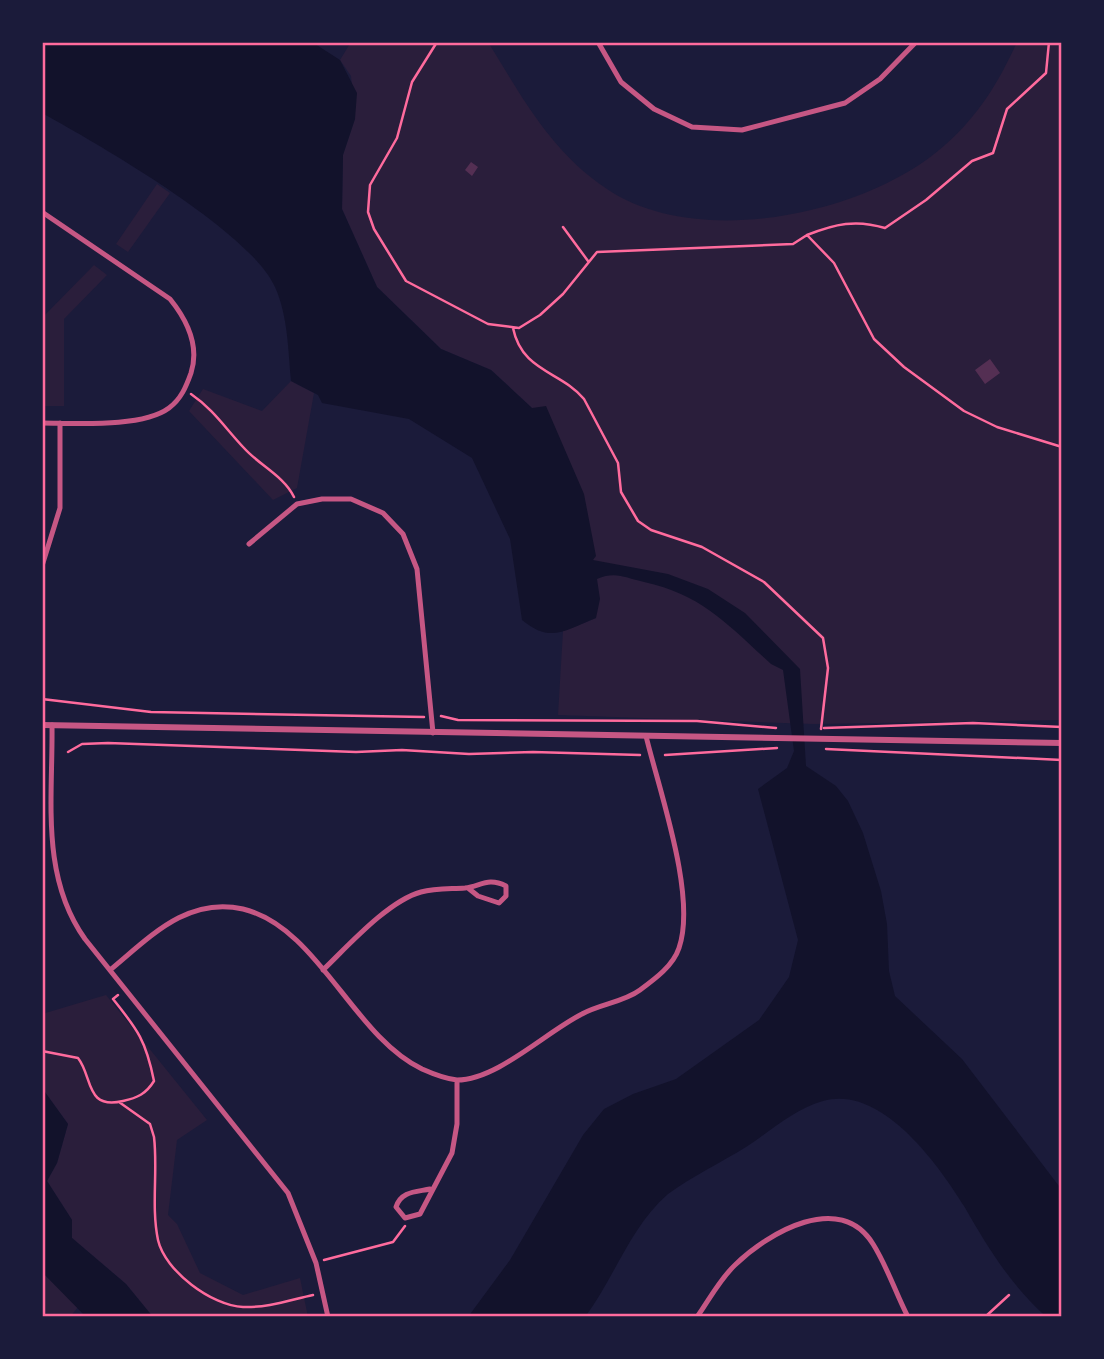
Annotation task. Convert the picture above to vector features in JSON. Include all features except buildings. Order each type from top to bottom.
[{"type":"street","points":[[598,42],[621,82],[654,109],[692,127],[742,130],[845,103],[880,79],[916,42]]},
{"type":"street","points":[[42,212],[170,299],[178,308],[193,340],[194,365],[185,390],[169,408],[151,417],[42,423]]},
{"type":"street","points":[[42,566],[60,508],[60,423]]},
{"type":"street","points":[[249,544],[296,503],[322,499],[351,499],[383,513],[403,534],[416,569],[433,733]]},
{"type":"street","points":[[42,725],[1062,743]]},
{"type":"street","points":[[52,725],[52,852],[58,885],[75,924],[288,1193],[316,1262],[328,1317]]},
{"type":"street","points":[[110,971],[178,916],[204,908],[229,907],[263,916],[289,935],[323,970],[369,1025],[399,1054],[424,1070],[457,1080],[507,1065],[554,1029],[585,1012],[638,992],[664,972],[679,948],[685,910],[679,872],[646,736]]},
{"type":"street","points":[[323,970],[393,908],[419,892],[468,888],[482,881],[496,881],[506,886],[506,896],[499,903],[478,896],[468,888]]},
{"type":"street","points":[[430,1189],[406,1194],[398,1199],[396,1207],[399,1213],[411,1218],[420,1214],[426,1205],[430,1189],[452,1153],[457,1124],[457,1080]]},
{"type":"street","points":[[697,1317],[735,1265],[787,1228],[823,1216],[852,1223],[873,1243],[908,1317]]},
{"type":"path","points":[[437,42],[412,82],[397,138],[370,185],[368,212],[374,229],[406,281],[488,324],[519,328],[540,315],[563,294],[597,253],[793,244],[828,227],[860,221],[885,228],[926,200],[972,161],[993,153],[1007,109],[1046,73],[1049,42]]},
{"type":"path","points":[[563,226],[588,261]]},
{"type":"path","points":[[807,235],[834,262],[874,339],[904,367],[964,411],[996,427],[1062,447]]},
{"type":"path","points":[[513,327],[522,350],[537,368],[578,391],[584,399],[618,463],[621,492],[638,521],[651,530],[702,547],[764,582],[823,638],[828,668],[821,729],[974,723],[1062,727]]},
{"type":"path","points":[[185,390],[216,414],[244,448],[285,483],[296,503]]},
{"type":"path","points":[[42,699],[151,712],[697,722],[781,728]]},
{"type":"path","points":[[68,752],[82,744],[108,743],[356,752],[402,750],[469,754],[533,752],[640,755]]},
{"type":"path","points":[[665,755],[778,748]]},
{"type":"path","points":[[817,749],[1062,760]]},
{"type":"path","points":[[42,1051],[78,1058],[90,1089],[99,1100],[112,1104],[147,1091],[154,1081],[141,1035],[113,999],[125,989]]},
{"type":"path","points":[[119,1102],[150,1124],[156,1150],[155,1219],[158,1242],[162,1254],[188,1281],[225,1303],[240,1307],[266,1305],[323,1292]]},
{"type":"path","points":[[316,1262],[393,1242],[411,1218]]},
{"type":"path","points":[[985,1317],[1009,1295]]},
{"type":"shaded area","points":[[42,42],[312,42],[340,60],[357,93],[355,119],[343,155],[342,209],[377,287],[441,349],[491,370],[532,408],[546,406],[584,494],[596,556],[593,560],[668,574],[708,589],[745,613],[800,669],[806,766],[836,786],[848,801],[863,833],[881,891],[887,924],[889,971],[895,996],[962,1059],[1062,1190],[1062,1317],[1048,1317],[1042,1313],[1008,1276],[939,1169],[906,1131],[866,1104],[845,1099],[823,1101],[802,1109],[668,1194],[643,1222],[585,1317],[468,1317],[510,1260],[583,1135],[604,1109],[633,1094],[676,1079],[759,1020],[789,977],[798,940],[758,789],[787,768],[794,751],[783,670],[771,664],[699,603],[665,588],[621,576],[597,579],[600,599],[596,618],[567,630],[550,633],[541,632],[522,620],[510,539],[472,458],[409,419],[322,403],[318,395],[291,381],[283,310],[275,287],[260,265],[236,241],[170,191],[99,145],[42,113]]},
{"type":"shaded area","points":[[351,42],[488,42],[526,103],[554,141],[587,174],[607,189],[644,207],[687,218],[733,220],[780,216],[828,206],[872,190],[912,169],[945,145],[978,110],[995,85],[1017,42],[1062,42],[1062,720],[814,724],[558,715],[563,631],[596,618],[532,408],[491,370],[441,349],[377,287],[342,209],[343,155],[355,119],[351,76],[340,60]]},
{"type":"shaded area","points":[[157,184],[170,193],[128,252],[116,244]]},
{"type":"shaded area","points":[[94,265],[107,275],[64,319],[64,406],[45,406],[45,330],[42,318]]},
{"type":"shaded area","points":[[291,381],[314,393],[297,488],[273,500],[189,411],[203,389],[262,411]]},
{"type":"shaded area","points":[[106,995],[207,1120],[177,1140],[168,1215],[177,1224],[200,1273],[243,1295],[300,1278],[308,1317],[153,1317],[126,1284],[72,1238],[72,1220],[47,1181],[57,1163],[68,1124],[42,1088],[42,1014]]},
{"type":"shaded area","points":[[42,1088],[68,1124],[57,1163],[47,1181],[72,1220],[72,1238],[126,1284],[153,1317],[86,1317],[42,1272]]},
{"type":"shaded area","points":[[42,1272],[78,1307],[70,1317],[42,1317]]}]
